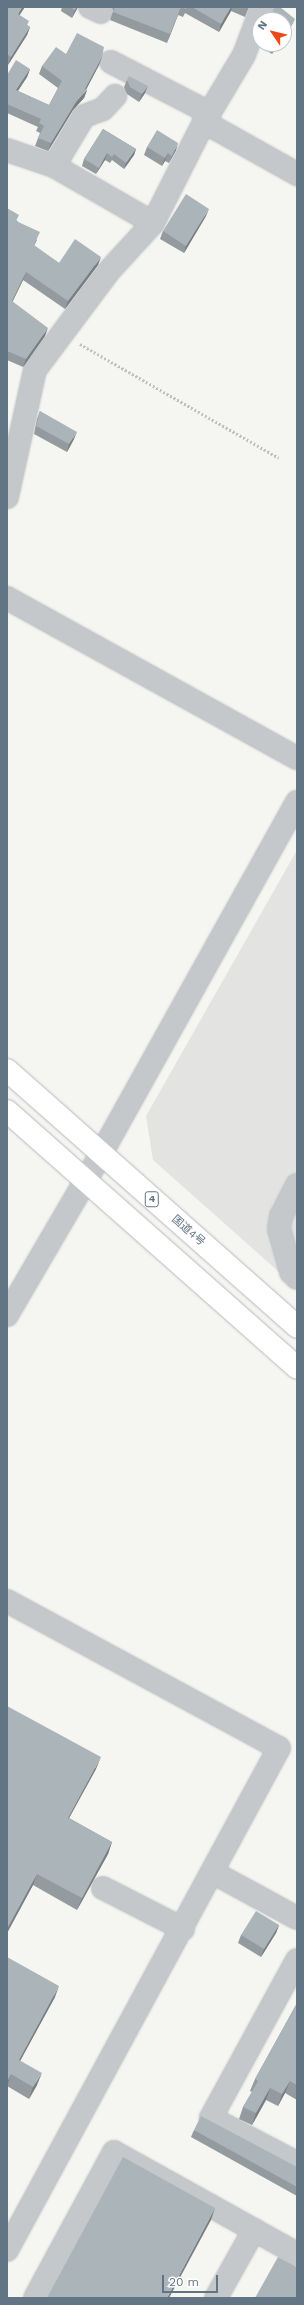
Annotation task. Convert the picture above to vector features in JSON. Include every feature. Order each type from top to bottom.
[{"type":"highway","name":"国道4号","points":[[7,1070],[297,1327]]},
{"type":"highway","points":[[7,1111],[297,1368]]},
{"type":"street","points":[[7,497],[35,370],[110,271],[153,222],[207,117],[244,55],[262,7]]},
{"type":"street","points":[[111,62],[207,117],[297,174]]},
{"type":"street","points":[[54,166],[84,116],[102,109],[115,96]]},
{"type":"street","points":[[7,150],[54,166],[153,222]]},
{"type":"street","points":[[7,598],[297,758]]},
{"type":"street","points":[[7,1315],[84,1179],[101,1154],[297,802]]},
{"type":"street","points":[[297,1185],[281,1216],[278,1229],[291,1272],[297,1278]]},
{"type":"street","points":[[7,1600],[279,1748],[214,1873],[7,2250]]},
{"type":"street","points":[[214,1873],[297,1918]]},
{"type":"street","points":[[103,1888],[183,1929]]},
{"type":"street","points":[[297,1960],[211,2118],[297,2163]]},
{"type":"street","points":[[35,2298],[114,2152],[297,2254]]},
{"type":"street","points":[[216,2298],[254,2230]]},
{"type":"path","points":[[62,334],[279,458]]},
{"type":"shaded area","points":[[297,850],[297,1288],[153,1160],[146,1116]]},
{"type":"building","points":[[7,7],[22,7],[18,14],[29,21],[27,25],[30,27],[11,57],[7,54]]},
{"type":"building","points":[[70,7],[77,7],[75,10]]},
{"type":"building","points":[[115,7],[181,7],[170,34],[113,12]]},
{"type":"building","points":[[192,7],[231,7],[221,24]]},
{"type":"building","points":[[274,7],[280,7],[286,12],[272,12]]},
{"type":"building","points":[[292,17],[295,19],[292,23]]},
{"type":"building","points":[[77,33],[104,47],[102,57],[85,89],[87,90],[76,102],[51,143],[38,138],[44,126],[39,123],[41,119],[7,104],[7,75],[16,60],[30,69],[16,90],[49,105],[62,81],[42,66],[56,47],[66,54]]},
{"type":"building","points":[[129,76],[148,86],[142,94],[130,87],[127,80]]},
{"type":"building","points":[[103,129],[136,149],[126,163],[114,154],[112,157],[107,153],[99,168],[84,159]]},
{"type":"building","points":[[157,130],[178,143],[172,156],[168,153],[165,158],[147,147]]},
{"type":"building","points":[[186,194],[209,209],[186,246],[163,231]]},
{"type":"building","points":[[7,208],[19,215],[16,221],[40,232],[34,245],[59,263],[75,239],[101,257],[68,301],[26,272],[12,301],[48,328],[26,359],[7,351]]},
{"type":"building","points":[[40,411],[77,432],[69,444],[36,426]]},
{"type":"building","points":[[7,1706],[101,1757],[68,1818],[112,1842],[82,1898],[37,1874],[7,1929]]},
{"type":"building","points":[[256,1911],[279,1925],[264,1949],[241,1935]]},
{"type":"building","points":[[7,1957],[59,1986],[19,2060],[42,2073],[33,2087],[11,2074],[7,2082]]},
{"type":"building","points":[[297,2003],[297,2085],[290,2081],[282,2094],[270,2088],[256,2113],[243,2107],[258,2081],[255,2079]]},
{"type":"building","points":[[201,2116],[297,2167],[297,2187],[194,2130]]},
{"type":"building","points":[[123,2157],[215,2208],[167,2298],[47,2298]]},
{"type":"building","points":[[278,2257],[297,2267],[297,2298],[255,2298]]}]
